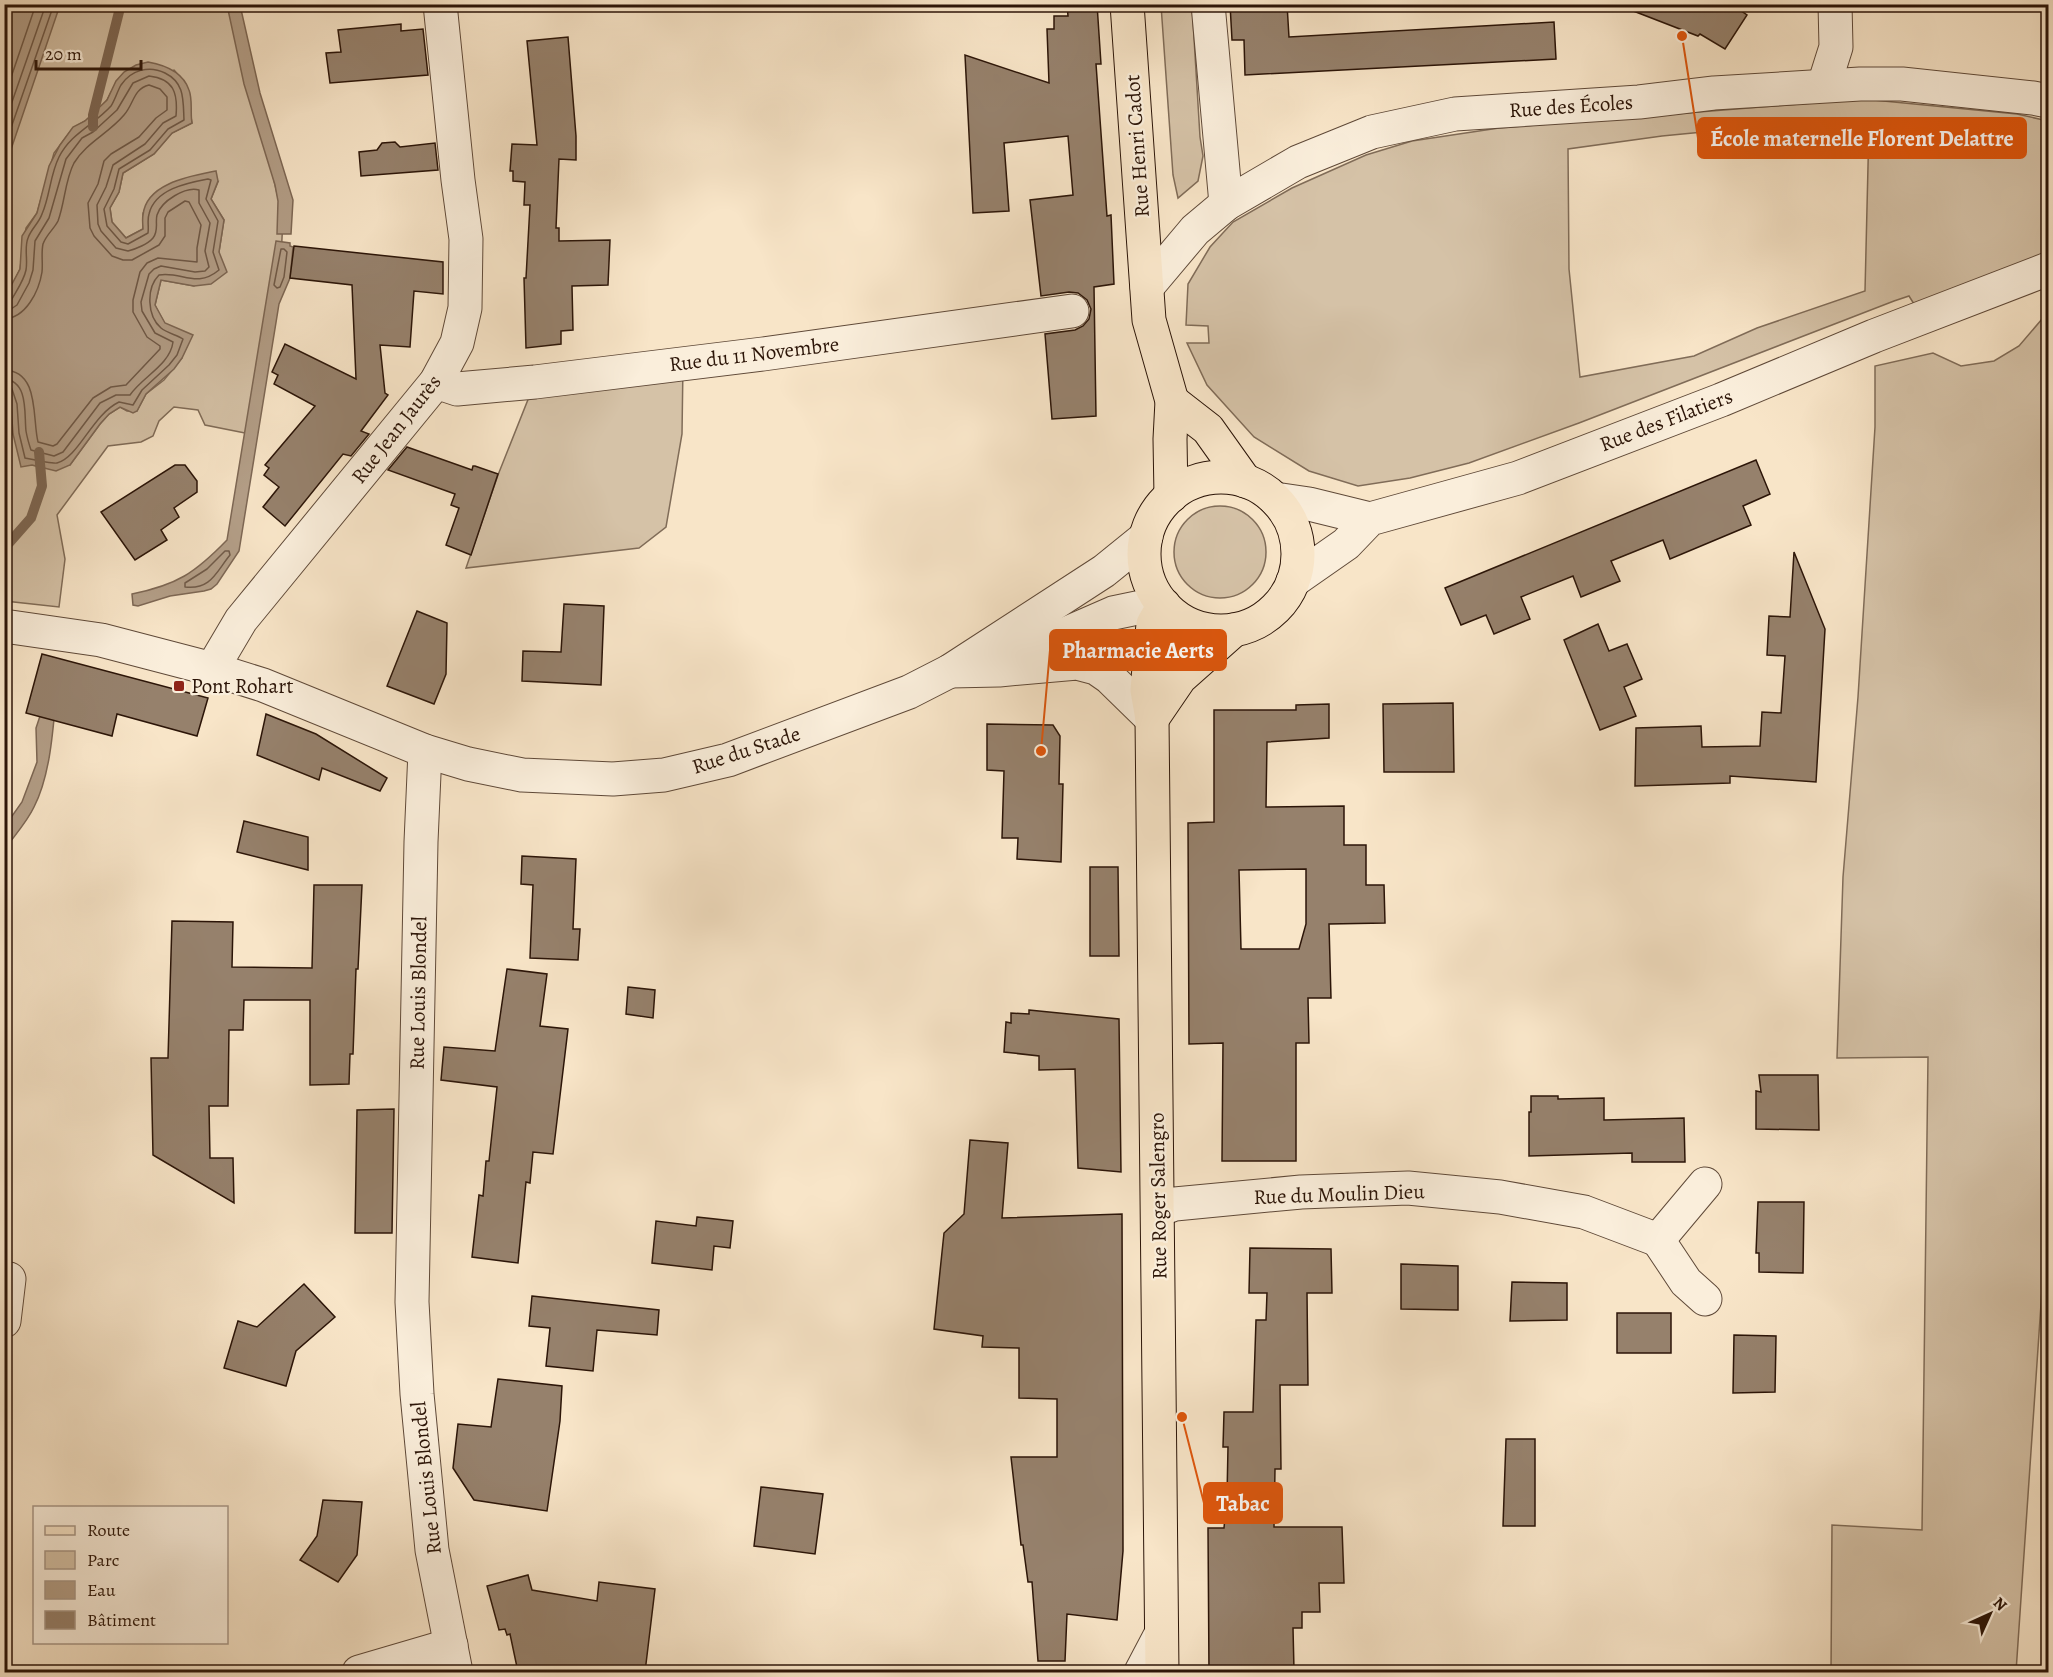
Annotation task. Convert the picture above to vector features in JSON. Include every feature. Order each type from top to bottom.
[{"type":"main road","name":"Rue Henri Cadot","points":[[1127,4],[1149,320],[1172,401],[1171,496]]},
{"type":"main road","points":[[1172,401],[1208,429],[1245,481]]},
{"type":"main road","points":[[1226,477],[1245,481],[1275,499],[1284,510],[1296,537],[1298,552],[1293,581],[1286,595],[1264,619],[1234,630],[1214,631],[1195,627],[1178,618],[1162,604],[1152,588],[1146,572],[1146,537],[1151,522],[1171,496],[1188,485],[1206,479],[1226,477]]},
{"type":"main road","name":"Rue Roger Salengro","points":[[1162,604],[1153,624],[1147,690],[1152,719],[1162,1672]]},
{"type":"main road","points":[[1152,719],[1180,678],[1234,630]]},
{"type":"street","name":"Rue Jean Jaurès","points":[[212,669],[241,620],[436,382],[457,344],[465,308],[466,239],[440,4]]},
{"type":"street","points":[[1208,4],[1226,204]]},
{"type":"street","points":[[1824,85],[1836,47],[1835,4]]},
{"type":"street","name":"Rue des Écoles","points":[[1147,287],[1195,230],[1226,204],[1298,162],[1372,132],[1455,114],[1639,102],[1714,93],[1824,85],[1902,84],[2049,101]]},
{"type":"street","name":"Rue des Filatiers","points":[[1370,519],[1518,478],[1721,400],[1874,336],[2049,268]]},
{"type":"street","name":"Rue du 11 Novembre","points":[[436,382],[457,389],[535,382],[763,354],[1071,311]]},
{"type":"street","points":[[1275,499],[1309,504],[1370,519]]},
{"type":"street","points":[[1293,581],[1346,544],[1370,519]]},
{"type":"street","name":"Rue du Stade","points":[[425,751],[468,764],[522,775],[613,779],[664,775],[728,760],[909,692],[950,671],[1104,571],[1146,537]]},
{"type":"street","name":"Rue du Stade","points":[[999,670],[1058,637],[1113,613],[1162,604]]},
{"type":"street","points":[[4,626],[101,640],[212,669],[263,685],[425,751]]},
{"type":"street","name":"Rue du Stade","points":[[950,671],[999,670],[1077,663],[1096,668],[1109,677],[1152,719]]},
{"type":"street","name":"Rue Louis Blondel","points":[[425,751],[421,842],[412,1302],[417,1394],[432,1550],[454,1659]]},
{"type":"street","points":[[1705,1184],[1658,1240],[1686,1282],[1706,1299]]},
{"type":"street","name":"Rue du Moulin Dieu","points":[[1158,1210],[1175,1204],[1300,1192],[1408,1188],[1500,1197],[1584,1212],[1658,1240]]},
{"type":"street","points":[[4,1321],[9,1279]]},
{"type":"street","points":[[1141,1672],[1161,1634]]},
{"type":"street","points":[[359,1672],[454,1659]]},
{"type":"green space","points":[[4,5],[233,5],[283,219],[280,276],[252,433],[205,425],[198,410],[174,407],[159,421],[153,436],[141,442],[108,446],[57,515],[65,559],[59,607],[5,601],[5,386],[11,405],[13,434],[32,465],[44,467],[70,465],[109,414],[120,407],[127,411],[137,411],[146,394],[164,380],[182,358],[155,305],[161,280],[194,286],[219,252],[224,220],[211,199],[218,182],[143,213],[143,229],[126,238],[112,222],[110,208],[119,192],[123,173],[154,154],[172,133],[192,123],[188,90],[174,70],[111,92],[101,107],[73,128],[54,153],[37,213],[26,228],[20,269],[5,299]]},
{"type":"green space","points":[[1161,5],[1192,5],[1203,156],[1198,181],[1178,198],[1173,175]]},
{"type":"green space","points":[[1863,99],[2017,114],[2048,121],[2048,252],[1914,304],[1909,296],[1894,301],[1579,423],[1469,463],[1410,478],[1358,486],[1309,471],[1254,437],[1207,385],[1187,343],[1209,343],[1208,326],[1186,325],[1188,284],[1210,247],[1233,222],[1292,188],[1366,155],[1412,141],[1499,128]],"holes":[[[1869,125],[1865,291],[1757,328],[1694,356],[1580,377],[1569,269],[1568,149],[1662,136],[1765,126]]]},
{"type":"green space","points":[[2048,312],[2048,1260],[2044,1260],[2016,1672],[1831,1672],[1832,1525],[1922,1530],[1928,1057],[1837,1058],[1843,877],[1858,697],[1875,427],[1875,366],[1933,353],[1961,366],[1994,361],[2019,346]]},
{"type":"green space","points":[[683,364],[682,434],[666,527],[639,548],[466,568],[498,475],[535,382]]},
{"type":"green space","points":[[1220,506],[1237,510],[1252,520],[1262,535],[1266,552],[1262,569],[1252,584],[1237,594],[1220,598],[1203,594],[1188,584],[1178,569],[1174,552],[1178,535],[1188,520],[1203,510]]},
{"type":"water","points":[[7,5],[60,5],[5,167],[4,14]]},
{"type":"water","points":[[227,5],[240,5],[260,93],[293,200],[291,234],[277,234],[278,201],[275,185],[244,84]]},
{"type":"water","points":[[148,62],[167,67],[182,78],[190,94],[192,123],[172,133],[154,154],[123,173],[119,192],[110,208],[112,222],[126,238],[143,229],[146,204],[161,188],[194,175],[216,171],[218,181],[211,199],[224,220],[219,252],[227,272],[211,284],[194,286],[161,280],[155,305],[165,323],[193,335],[174,369],[146,394],[137,411],[133,413],[120,407],[109,414],[70,465],[56,471],[32,465],[21,467],[13,434],[11,405],[5,386],[4,299],[20,269],[22,236],[37,213],[49,166],[73,127],[85,121],[107,100],[116,81],[124,72],[136,65]]},
{"type":"water","points":[[276,241],[290,243],[293,247],[290,278],[279,304],[239,551],[217,584],[211,589],[170,596],[138,606],[133,605],[132,594],[173,582],[184,576],[205,561],[227,540]]},
{"type":"water","points":[[56,697],[50,753],[44,782],[28,818],[5,849],[5,826],[22,802],[37,762],[36,728],[44,704]]},
{"type":"building","points":[[1067,4],[1097,4],[1101,64],[1096,64],[1107,216],[1111,215],[1114,284],[1094,287],[1096,416],[1052,419],[1045,334],[1075,330],[1083,326],[1089,319],[1091,309],[1087,300],[1078,293],[1041,296],[1030,200],[1073,195],[1068,136],[1004,143],[1009,211],[973,213],[965,55],[1049,83],[1047,29],[1054,29],[1054,16],[1068,16]]},
{"type":"building","points":[[1230,4],[1287,4],[1289,37],[1554,22],[1556,59],[1245,75],[1244,40],[1232,40]]},
{"type":"building","points":[[1624,4],[1731,4],[1747,15],[1725,49],[1700,34],[1698,36],[1623,7]]},
{"type":"building","points":[[401,24],[401,31],[423,29],[428,75],[330,83],[326,53],[341,52],[338,30]]},
{"type":"building","points":[[568,37],[576,160],[559,159],[556,228],[559,228],[559,241],[610,240],[608,285],[572,286],[573,330],[561,331],[561,344],[526,348],[524,278],[526,278],[530,205],[524,205],[525,182],[513,181],[513,171],[510,171],[512,144],[537,145],[527,41]]},
{"type":"building","points":[[395,142],[400,147],[435,143],[438,170],[361,176],[359,152],[377,150],[382,143]]},
{"type":"building","points":[[294,246],[443,262],[443,294],[414,291],[410,347],[380,345],[385,393],[388,395],[361,431],[369,434],[351,456],[343,454],[285,526],[263,507],[279,487],[264,475],[269,468],[265,465],[315,406],[274,384],[278,375],[272,372],[285,344],[356,379],[352,285],[290,278]]},
{"type":"building","points":[[407,447],[472,470],[475,466],[498,474],[471,555],[446,545],[459,508],[451,505],[455,494],[388,470]]},
{"type":"building","points":[[1756,460],[1770,494],[1743,506],[1751,525],[1670,559],[1663,540],[1611,561],[1620,581],[1581,597],[1573,576],[1521,597],[1530,619],[1494,634],[1486,615],[1461,625],[1445,588]]},
{"type":"building","points":[[175,465],[185,465],[197,481],[197,492],[174,508],[179,517],[161,530],[167,540],[135,560],[101,512]]},
{"type":"building","points":[[1794,552],[1825,629],[1816,782],[1730,776],[1730,783],[1635,786],[1636,728],[1701,726],[1702,747],[1760,746],[1762,712],[1781,713],[1785,656],[1767,655],[1769,616],[1790,617]]},
{"type":"building","points":[[564,604],[604,606],[601,685],[522,681],[523,651],[561,652]]},
{"type":"building","points":[[417,611],[447,623],[446,674],[434,704],[387,686]]},
{"type":"building","points":[[1598,624],[1609,651],[1627,644],[1642,679],[1624,687],[1636,716],[1600,730],[1564,640]]},
{"type":"building","points":[[42,654],[208,698],[197,736],[117,714],[112,736],[26,713]]},
{"type":"building","points":[[1453,703],[1454,772],[1384,772],[1383,704]]},
{"type":"building","points":[[1329,704],[1329,738],[1267,742],[1266,807],[1344,806],[1344,845],[1366,845],[1366,885],[1384,885],[1385,923],[1329,924],[1331,998],[1308,998],[1309,1043],[1296,1043],[1296,1161],[1222,1161],[1223,1043],[1189,1044],[1188,823],[1214,822],[1214,710],[1296,710],[1296,705]],"holes":[[[1306,869],[1306,924],[1299,949],[1241,949],[1239,870]]]},
{"type":"building","points":[[266,714],[316,734],[387,778],[380,791],[322,768],[319,780],[257,755]]},
{"type":"building","points":[[987,724],[1053,725],[1060,736],[1059,784],[1063,784],[1061,862],[1017,859],[1018,838],[1002,838],[1004,771],[987,770]]},
{"type":"building","points":[[244,821],[308,837],[308,870],[237,852]]},
{"type":"building","points":[[522,856],[576,859],[573,929],[580,929],[578,960],[530,958],[533,885],[521,884]]},
{"type":"building","points":[[1090,867],[1118,867],[1119,956],[1090,956]]},
{"type":"building","points":[[314,885],[362,885],[353,1054],[350,1054],[349,1084],[310,1085],[310,1000],[244,1000],[243,1030],[229,1030],[228,1106],[209,1106],[210,1158],[233,1158],[234,1203],[153,1155],[151,1058],[168,1058],[172,921],[233,922],[232,967],[312,968]]},
{"type":"building","points":[[507,969],[547,974],[540,1026],[568,1029],[553,1154],[533,1152],[530,1183],[526,1182],[518,1263],[472,1257],[479,1195],[483,1196],[486,1161],[489,1161],[497,1087],[441,1080],[444,1047],[495,1051]]},
{"type":"building","points":[[628,987],[655,990],[653,1018],[626,1014]]},
{"type":"building","points":[[1029,1010],[1119,1019],[1121,1172],[1078,1168],[1075,1069],[1039,1070],[1039,1056],[1004,1052],[1006,1022],[1011,1023],[1011,1013],[1029,1014]]},
{"type":"building","points":[[1759,1075],[1818,1075],[1819,1130],[1756,1129],[1756,1091],[1761,1092]]},
{"type":"building","points":[[1531,1096],[1558,1096],[1558,1099],[1604,1098],[1604,1120],[1684,1118],[1685,1162],[1632,1162],[1632,1153],[1529,1156]]},
{"type":"building","points":[[394,1109],[392,1233],[355,1233],[357,1110]]},
{"type":"building","points":[[970,1140],[1008,1143],[1002,1218],[1122,1214],[1123,1551],[1117,1620],[1067,1614],[1065,1661],[1038,1661],[1032,1582],[1028,1582],[1023,1545],[1021,1545],[1011,1457],[1057,1457],[1057,1399],[1019,1398],[1019,1348],[982,1347],[983,1336],[934,1329],[944,1233],[964,1214]]},
{"type":"building","points":[[1758,1202],[1804,1202],[1803,1273],[1759,1272],[1759,1253],[1756,1253]]},
{"type":"building","points":[[697,1217],[733,1221],[730,1248],[714,1246],[712,1270],[652,1263],[656,1221],[696,1226]]},
{"type":"building","points":[[1250,1248],[1331,1249],[1332,1293],[1307,1293],[1308,1385],[1280,1385],[1281,1469],[1275,1469],[1274,1527],[1342,1527],[1344,1583],[1319,1583],[1320,1612],[1302,1612],[1302,1628],[1293,1628],[1294,1670],[1209,1672],[1208,1528],[1224,1528],[1228,1447],[1223,1447],[1224,1412],[1253,1412],[1256,1320],[1266,1320],[1267,1293],[1249,1293]]},
{"type":"building","points":[[1401,1264],[1458,1266],[1458,1310],[1401,1309]]},
{"type":"building","points":[[1512,1282],[1567,1283],[1567,1320],[1510,1321]]},
{"type":"building","points":[[304,1284],[335,1317],[296,1351],[286,1386],[224,1368],[238,1321],[257,1327]]},
{"type":"building","points":[[532,1296],[659,1310],[657,1335],[597,1330],[593,1371],[546,1366],[550,1328],[529,1326]]},
{"type":"building","points":[[1617,1313],[1671,1313],[1671,1353],[1617,1353]]},
{"type":"building","points":[[1734,1335],[1776,1336],[1775,1392],[1733,1393]]},
{"type":"building","points":[[498,1379],[562,1386],[560,1421],[547,1511],[474,1500],[453,1468],[458,1424],[491,1427]]},
{"type":"building","points":[[1506,1439],[1535,1439],[1535,1526],[1503,1526]]},
{"type":"building","points":[[761,1487],[823,1494],[815,1554],[754,1546]]},
{"type":"building","points":[[323,1500],[362,1502],[357,1555],[338,1582],[300,1560],[317,1536]]},
{"type":"building","points":[[528,1575],[532,1590],[597,1601],[599,1582],[655,1589],[645,1672],[518,1672],[510,1634],[507,1635],[505,1629],[499,1630],[487,1586]]},
{"type":"waterway","points":[[93,127],[93,115],[121,4]]},
{"type":"waterway","points":[[4,545],[9,543],[31,518],[42,486],[39,452]]},
{"type":"place","name":"École maternelle Florent Delattre","points":[[1682,36]]},
{"type":"place","name":"Pont Rohart","points":[[179,686]]},
{"type":"place","name":"Pharmacie Aerts","points":[[1041,751]]},
{"type":"place","name":"Tabac","points":[[1182,1417]]}]
